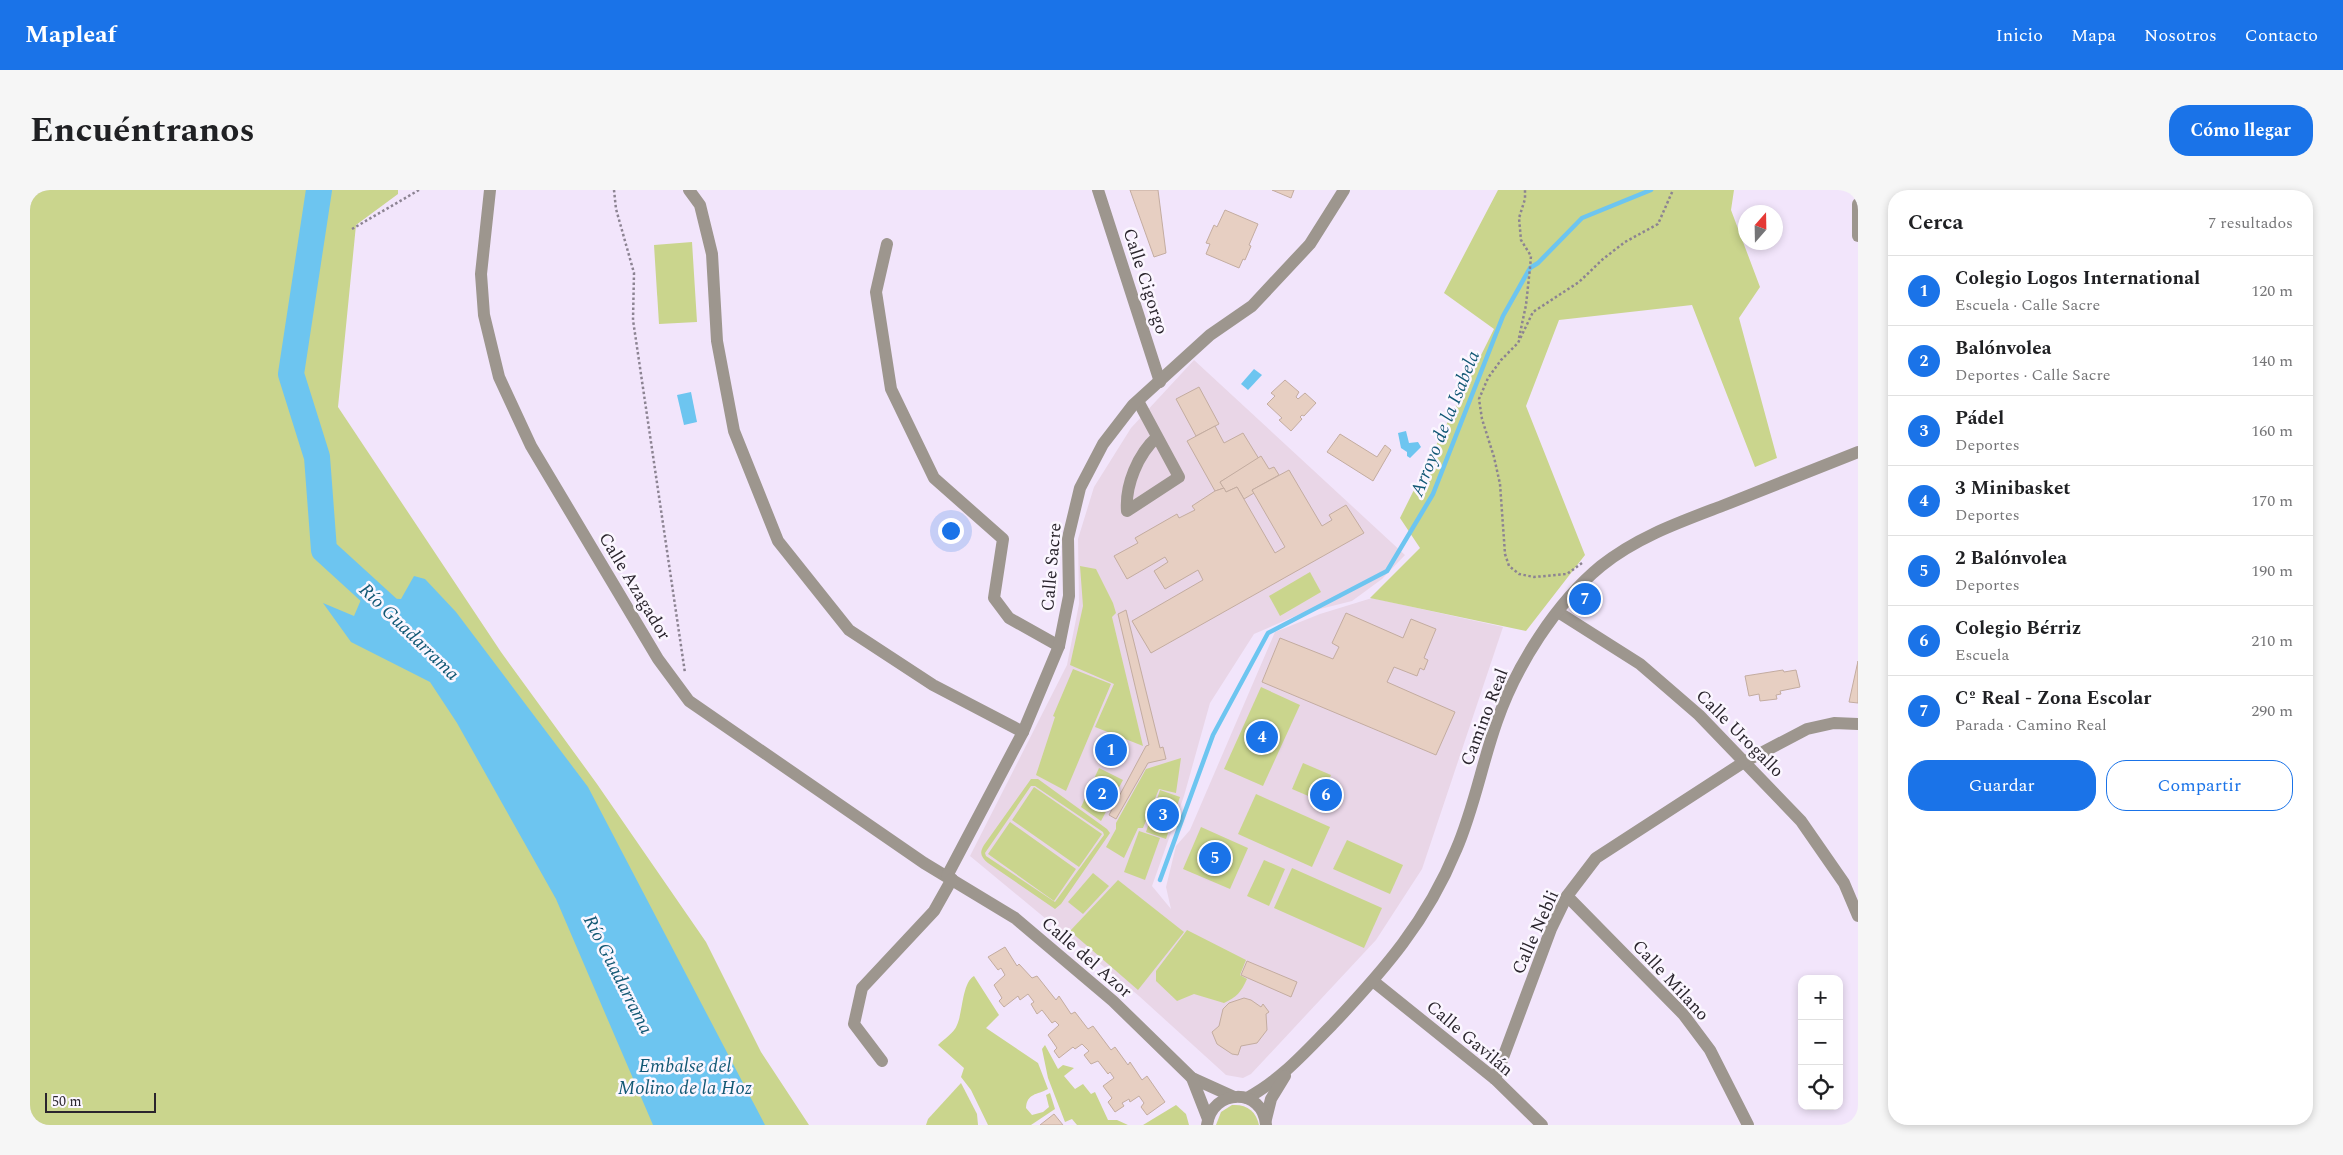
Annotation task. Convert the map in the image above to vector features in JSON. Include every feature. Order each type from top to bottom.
[{"type":"street","name":"Calle Azagador","points":[[490,190],[481,274],[484,315],[500,376],[531,446],[658,659],[689,701],[835,803],[949,878]]},
{"type":"street","points":[[689,190],[700,205],[712,254],[717,341],[734,430],[778,541],[849,630],[933,685],[1023,732]]},
{"type":"street","name":"Calle Cigorgo","points":[[1098,190],[1160,382]]},
{"type":"street","name":"Calle Sacre","points":[[882,1061],[854,1024],[862,988],[934,911],[1023,732],[1059,646],[1069,596],[1068,538],[1080,488],[1103,444],[1138,401],[1210,334],[1252,306],[1310,244],[1344,190]]},
{"type":"street","points":[[1858,204],[1858,236]]},
{"type":"street","points":[[886,244],[876,292],[891,389],[934,478],[1003,539],[994,598],[1009,618],[1059,646]]},
{"type":"street","points":[[1138,401],[1179,477],[1127,511],[1126,498],[1131,482],[1148,445],[1157,437]]},
{"type":"street","name":"Camino Real","points":[[1247,1098],[1264,1089],[1289,1069],[1373,981],[1420,923],[1457,849],[1505,700],[1528,655],[1573,594],[1601,566],[1656,532],[1858,452]]},
{"type":"street","name":"Calle Urogallo","points":[[1558,612],[1640,664],[1699,715],[1801,821],[1844,882],[1858,916]]},
{"type":"street","name":"Calle Nebli","points":[[1495,1079],[1551,929],[1568,896],[1596,858],[1744,762],[1807,729],[1834,723],[1858,724]]},
{"type":"street","name":"Calle del Azor","points":[[949,878],[1015,918],[1113,1001],[1192,1078],[1234,1097],[1247,1098]]},
{"type":"street","name":"Calle Milano","points":[[1568,896],[1683,1014],[1710,1050],[1748,1125]]},
{"type":"street","name":"Calle Gavilán","points":[[1373,981],[1495,1079],[1542,1125]]},
{"type":"street","name":"Camino Real","points":[[1266,1122],[1271,1098],[1289,1069]]},
{"type":"street","name":"Calle del Azor","points":[[1192,1078],[1208,1122]]},
{"type":"street","points":[[1208,1122],[1218,1104],[1234,1097]]},
{"type":"street","points":[[1247,1098],[1259,1106],[1266,1122]]},
{"type":"path","points":[[352,229],[419,190]]},
{"type":"path","points":[[614,190],[616,209],[634,273],[633,320],[689,701]]},
{"type":"path","points":[[1518,343],[1526,305],[1531,256],[1521,240],[1519,218],[1525,200],[1525,190]]},
{"type":"path","points":[[1583,562],[1568,574],[1534,577],[1513,571],[1507,560],[1500,484],[1482,419],[1479,399],[1488,378],[1518,343],[1533,312],[1579,282],[1603,259],[1626,242],[1658,224],[1673,190]]},
{"type":"shaded area","points":[[1194,360],[1405,555],[1382,579],[1352,601],[1300,614],[1254,634],[1210,703],[1184,796],[1152,886],[1171,909],[1166,887],[1176,846],[1190,830],[1275,632],[1320,614],[1372,598],[1503,627],[1422,869],[1376,940],[1251,1074],[1243,1078],[1226,1075],[1139,996],[970,856],[1067,665],[1079,604],[1078,539],[1094,487],[1131,428]]},
{"type":"green space","points":[[30,190],[398,190],[398,194],[356,225],[338,407],[501,652],[597,784],[706,942],[761,1052],[809,1125],[30,1125]]},
{"type":"green space","points":[[1498,190],[1734,190],[1731,210],[1738,229],[1738,250],[1746,250],[1760,287],[1739,318],[1777,458],[1755,467],[1692,305],[1559,320],[1526,406],[1585,555],[1526,631],[1370,598],[1420,548],[1400,518],[1494,329],[1444,293]]},
{"type":"green space","points":[[692,242],[697,322],[659,324],[654,245]]},
{"type":"green space","points":[[1080,566],[1096,569],[1113,603],[1116,613],[1112,617],[1143,746],[1095,727],[1114,684],[1070,665],[1083,606]]},
{"type":"green space","points":[[1310,572],[1321,592],[1280,616],[1269,596]]},
{"type":"green space","points":[[1073,669],[1111,684],[1066,791],[1036,775],[1055,717],[1053,716]]},
{"type":"green space","points":[[1261,687],[1300,705],[1263,786],[1224,769]]},
{"type":"green space","points":[[1181,758],[1176,793],[1159,789],[1143,828],[1138,828],[1124,858],[1106,847],[1116,829],[1116,823],[1146,769]]},
{"type":"green space","points":[[1303,763],[1331,775],[1320,801],[1292,789]]},
{"type":"green space","points":[[1099,768],[1123,780],[1101,821],[1081,807]]},
{"type":"green space","points":[[1031,779],[1038,779],[1110,833],[1061,904],[1055,909],[988,863],[981,855],[984,845]],"holes":[[[1031,786],[1035,786],[1103,832],[1104,835],[1055,902],[986,856],[985,853]]]},
{"type":"green space","points":[[1034,787],[1102,834],[1079,867],[1012,820]]},
{"type":"green space","points":[[1160,790],[1180,797],[1166,839],[1146,832]]},
{"type":"green space","points":[[1256,794],[1330,827],[1312,867],[1238,834]]},
{"type":"green space","points":[[1010,822],[1076,869],[1054,901],[988,854]]},
{"type":"green space","points":[[1201,827],[1248,848],[1230,889],[1183,869]]},
{"type":"green space","points":[[1139,831],[1160,838],[1145,880],[1124,872]]},
{"type":"green space","points":[[1347,840],[1403,865],[1390,894],[1333,869]]},
{"type":"green space","points":[[1264,860],[1285,869],[1269,906],[1247,896]]},
{"type":"green space","points":[[1292,868],[1382,908],[1364,948],[1274,908]]},
{"type":"green space","points":[[1093,873],[1109,886],[1083,914],[1068,902]]},
{"type":"green space","points":[[1118,880],[1184,932],[1138,990],[1070,931]]},
{"type":"green space","points":[[1187,930],[1246,960],[1240,975],[1247,979],[1241,991],[1232,999],[1224,1003],[1194,994],[1177,1001],[1156,981],[1156,971]]},
{"type":"green space","points":[[974,976],[999,1015],[986,1028],[1038,1063],[1048,1089],[1033,1095],[1028,1100],[1026,1108],[1032,1115],[1043,1112],[1049,1107],[1046,1095],[1050,1093],[1055,1109],[1031,1125],[988,1125],[971,1090],[961,1077],[964,1068],[938,1045],[956,1028],[967,985]]},
{"type":"green space","points":[[1045,1045],[1058,1069],[1063,1065],[1074,1068],[1064,1076],[1075,1089],[1083,1084],[1091,1094],[1095,1092],[1108,1120],[1117,1120],[1128,1125],[1077,1125],[1072,1119],[1065,1122],[1048,1078],[1042,1049]]},
{"type":"green space","points":[[961,1083],[977,1114],[978,1125],[926,1125],[928,1119]]},
{"type":"green space","points":[[1176,1105],[1186,1114],[1189,1125],[1143,1125]]},
{"type":"green space","points":[[1232,1105],[1250,1109],[1256,1116],[1259,1125],[1216,1125],[1221,1112]]},
{"type":"water","points":[[1254,369],[1262,375],[1248,390],[1241,384]]},
{"type":"water","points":[[691,392],[697,422],[684,425],[677,395]]},
{"type":"water","points":[[1406,431],[1409,443],[1418,442],[1421,447],[1410,458],[1407,456],[1407,452],[1401,448],[1398,433]]},
{"type":"water","name":"Embalse del Molino de la Hoz","points":[[414,576],[425,579],[456,612],[588,787],[765,1125],[653,1125],[556,899],[457,723],[430,682],[351,642],[323,603],[354,616],[363,595],[374,598],[401,599]]},
{"type":"building","points":[[1130,190],[1158,190],[1166,253],[1154,257]]},
{"type":"building","points":[[1272,190],[1294,190],[1291,198]]},
{"type":"building","points":[[1225,210],[1258,224],[1245,260],[1243,259],[1239,268],[1206,254],[1210,244],[1206,243],[1214,225],[1217,227]]},
{"type":"building","points":[[1285,380],[1299,392],[1296,397],[1298,399],[1305,393],[1316,403],[1304,416],[1300,417],[1302,419],[1291,431],[1279,420],[1282,418],[1267,404],[1275,396],[1271,393]]},
{"type":"building","points":[[1199,387],[1219,424],[1196,436],[1176,399]]},
{"type":"building","points":[[1215,426],[1224,443],[1243,433],[1259,459],[1220,482],[1224,488],[1215,491],[1187,441]]},
{"type":"building","points":[[1340,434],[1377,457],[1385,445],[1391,450],[1373,481],[1327,452]]},
{"type":"building","points":[[1261,456],[1269,469],[1274,467],[1279,475],[1252,490],[1254,493],[1244,499],[1237,487],[1226,492],[1220,482]]},
{"type":"building","points":[[1289,470],[1322,526],[1332,520],[1329,515],[1346,505],[1364,533],[1151,653],[1132,621],[1203,580],[1198,570],[1165,589],[1154,571],[1168,562],[1165,557],[1127,579],[1114,556],[1138,543],[1135,538],[1177,514],[1179,518],[1195,510],[1192,506],[1215,491],[1224,488],[1226,492],[1237,487],[1275,553],[1285,547],[1252,490]]},
{"type":"building","points":[[1126,610],[1160,748],[1163,747],[1166,759],[1148,763],[1116,819],[1109,815],[1146,746],[1149,745],[1118,614]]},
{"type":"building","points":[[1346,613],[1403,638],[1411,619],[1436,629],[1424,658],[1428,660],[1424,670],[1420,668],[1417,676],[1394,667],[1387,682],[1455,712],[1436,755],[1262,682],[1280,638],[1333,659],[1339,647],[1332,643]]},
{"type":"building","points":[[1858,661],[1858,703],[1849,702]]},
{"type":"building","points":[[1783,670],[1784,672],[1796,670],[1800,687],[1780,691],[1781,694],[1776,695],[1777,699],[1760,701],[1759,694],[1749,696],[1745,676]]},
{"type":"building","points":[[1005,947],[1017,966],[1019,964],[1032,978],[1037,976],[1056,1000],[1059,996],[1071,1014],[1075,1012],[1088,1029],[1093,1026],[1111,1050],[1115,1047],[1128,1065],[1130,1062],[1142,1080],[1147,1076],[1165,1102],[1147,1115],[1141,1107],[1144,1103],[1139,1096],[1130,1102],[1129,1099],[1122,1103],[1124,1106],[1115,1112],[1108,1102],[1112,1098],[1103,1086],[1114,1078],[1110,1072],[1108,1074],[1098,1061],[1091,1064],[1084,1055],[1089,1051],[1082,1044],[1075,1049],[1073,1047],[1059,1058],[1054,1051],[1057,1048],[1048,1035],[1059,1025],[1055,1021],[1052,1023],[1042,1010],[1037,1014],[1031,1004],[1034,1002],[1028,994],[1020,1000],[1018,996],[1004,1007],[999,1001],[1002,998],[994,985],[1005,975],[1001,968],[998,970],[988,957]]},
{"type":"building","points":[[1247,961],[1297,982],[1291,997],[1241,975]]},
{"type":"building","points":[[1244,998],[1251,1000],[1261,1007],[1263,1004],[1269,1012],[1266,1014],[1267,1030],[1257,1043],[1241,1046],[1238,1055],[1232,1054],[1217,1044],[1212,1032],[1219,1026],[1223,1009],[1229,1003]]},
{"type":"building","points":[[1054,1114],[1063,1125],[1040,1125]]},
{"type":"waterway","name":"Río Guadarrama","points":[[319,190],[291,374],[317,457],[324,550],[404,623]]},
{"type":"waterway","name":"Arroyo de la Isabela","points":[[1160,880],[1213,735],[1268,633],[1387,571],[1433,494],[1503,316],[1530,268],[1538,263],[1582,218],[1651,190]]},
{"type":"place","name":"Cº Real - Zona Escolar","points":[[1585,599]]},
{"type":"place","name":"3 Minibasket","points":[[1262,737]]},
{"type":"place","name":"Colegio Logos International","points":[[1111,750]]},
{"type":"place","name":"Balónvolea","points":[[1102,794]]},
{"type":"place","name":"Colegio Bérriz","points":[[1326,795]]},
{"type":"place","name":"Pádel","points":[[1163,815]]},
{"type":"place","name":"2 Balónvolea","points":[[1215,858]]}]
